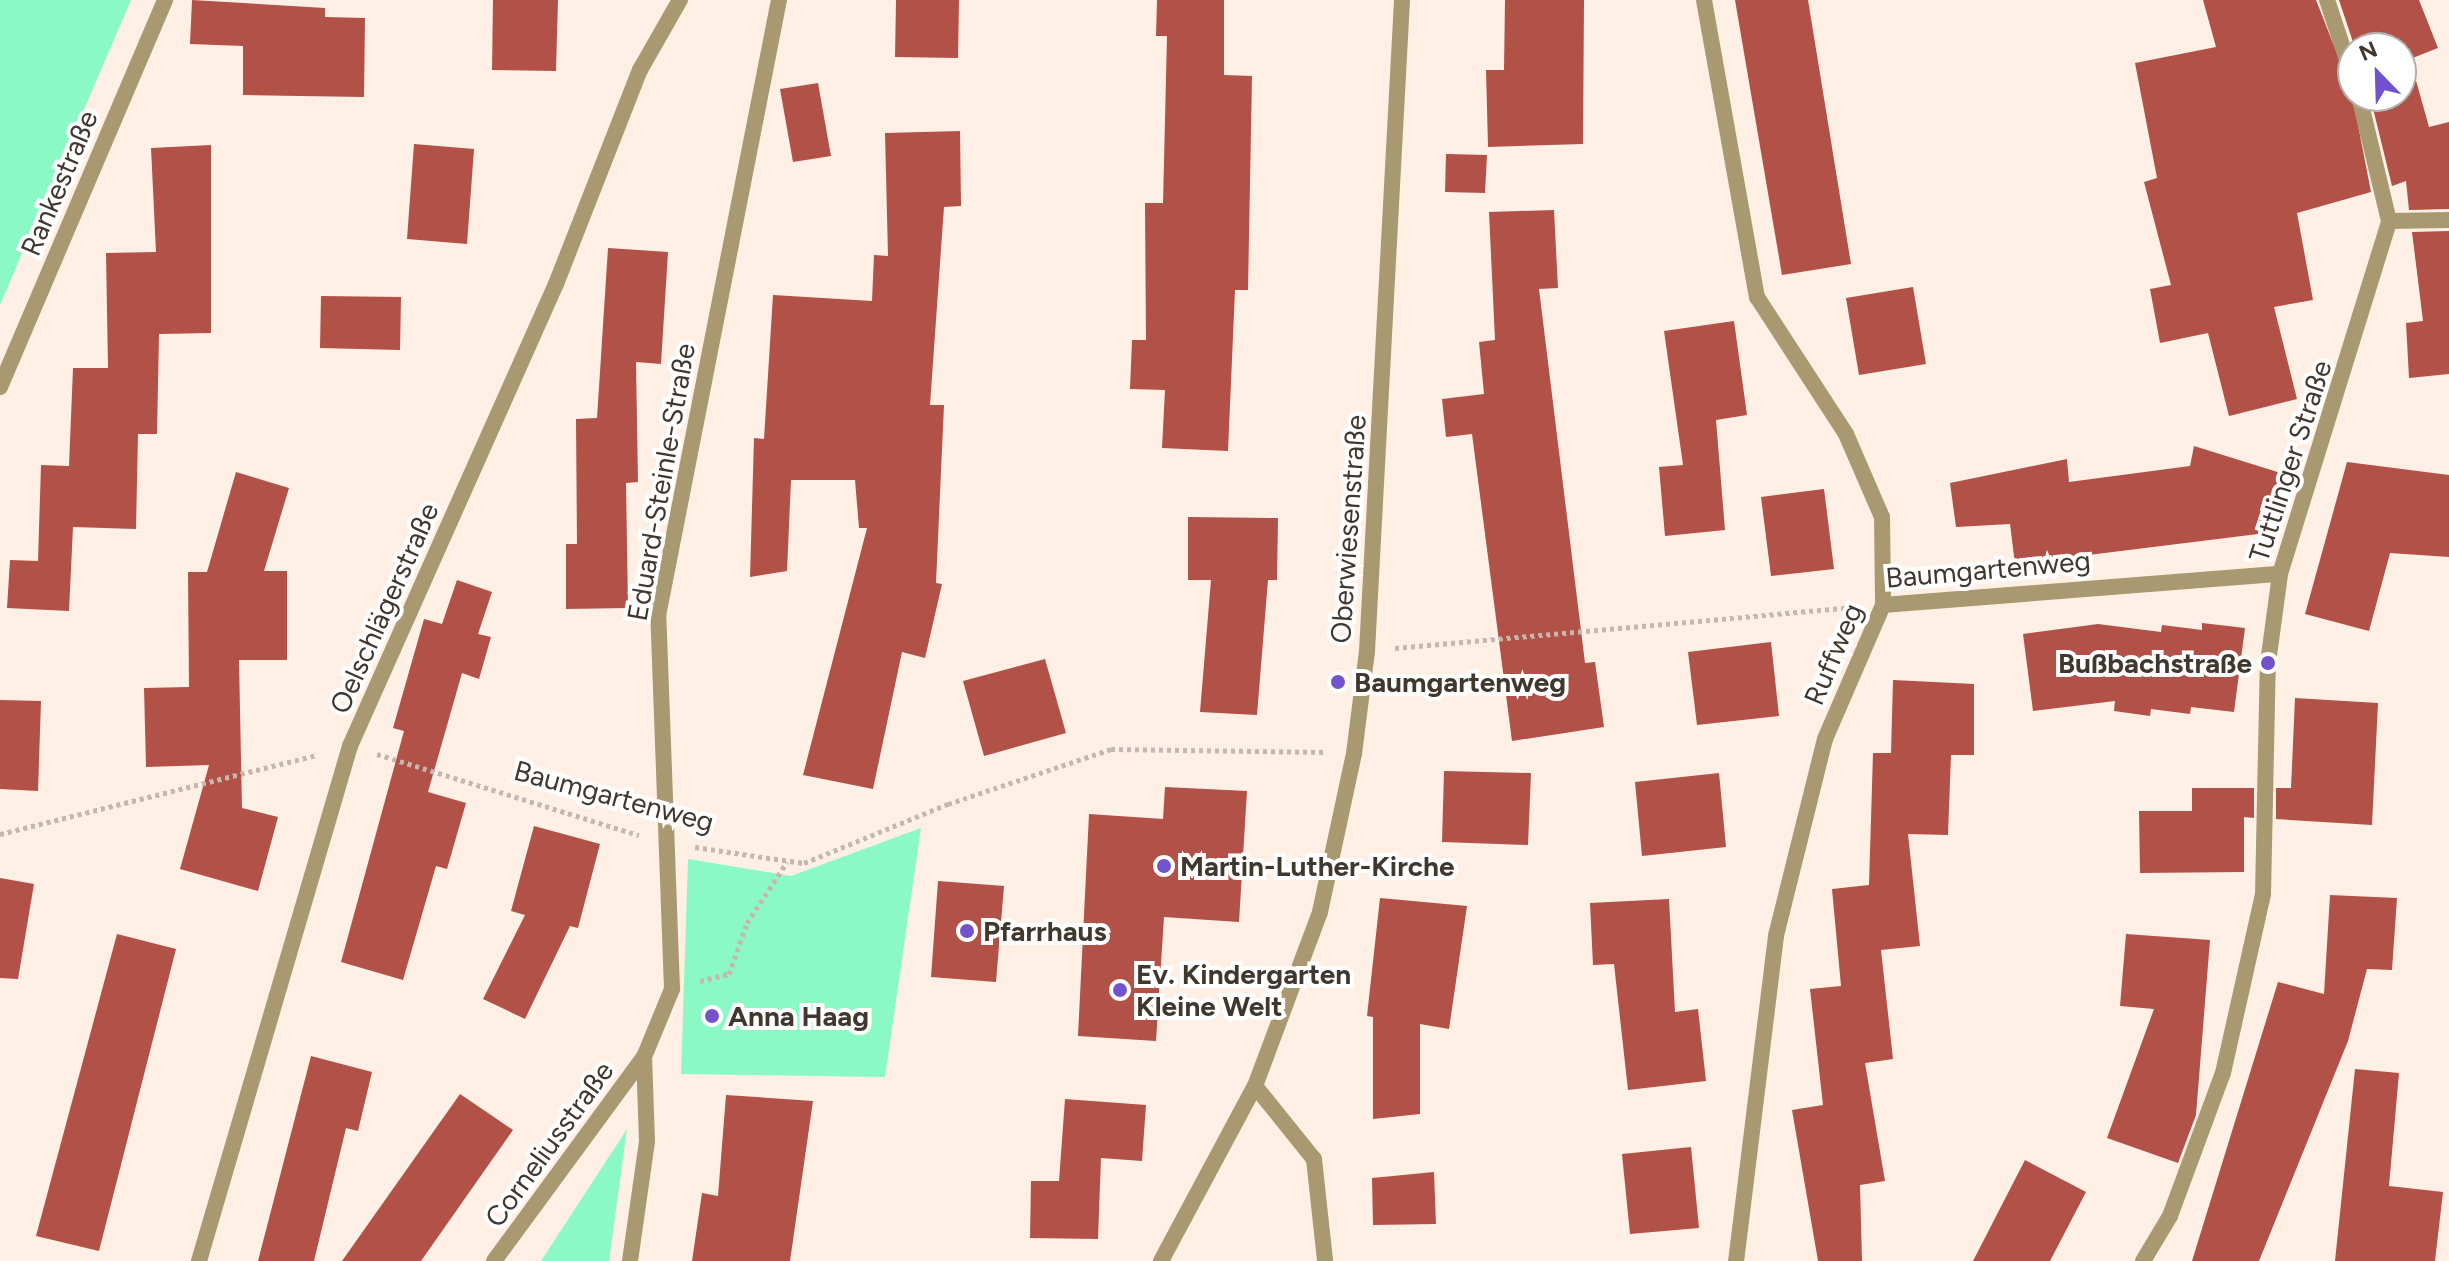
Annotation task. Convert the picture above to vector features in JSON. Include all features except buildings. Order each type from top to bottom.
[{"type":"street","name":"Rankestraße","points":[[0,387],[165,0]]},
{"type":"street","name":"Oelschlägerstraße","points":[[199,1261],[350,746],[556,284],[640,70],[680,0]]},
{"type":"street","name":"Eduard-Steinle-Straße","points":[[630,1261],[647,1141],[644,1057],[672,989],[664,842],[658,616],[779,0]]},
{"type":"street","name":"Oberwiesenstraße","points":[[1161,1261],[1255,1086],[1320,912],[1354,754],[1367,651],[1402,0]]},
{"type":"street","name":"Ruffweg","points":[[1704,0],[1757,297],[1846,434],[1882,517],[1883,605],[1825,739],[1776,936],[1736,1261]]},
{"type":"street","points":[[2327,0],[2338,32]]},
{"type":"street","points":[[2363,112],[2389,221],[2449,220]]},
{"type":"street","name":"Tuttlinger Straße","points":[[2143,1261],[2170,1216],[2223,1073],[2263,894],[2268,663],[2280,574],[2389,221]]},
{"type":"street","name":"Baumgartenweg","points":[[1883,605],[2280,574]]},
{"type":"street","name":"Corneliusstraße","points":[[494,1261],[644,1057]]},
{"type":"street","points":[[1255,1086],[1314,1159],[1325,1261]]},
{"type":"path","name":"Baumgartenweg","points":[[1367,651],[1748,611],[1883,605]]},
{"type":"path","points":[[0,834],[350,746]]},
{"type":"path","name":"Baumgartenweg","points":[[350,746],[664,842],[804,863],[948,804],[1111,749],[1270,746],[1354,754]]},
{"type":"path","points":[[672,989],[729,974],[747,923],[787,862]]},
{"type":"green space","points":[[0,0],[131,0],[0,305]]},
{"type":"green space","points":[[921,828],[885,1077],[681,1074],[688,859],[791,876]]},
{"type":"green space","points":[[627,1129],[609,1261],[541,1261]]},
{"type":"place","name":"Bußbachstraße","points":[[2268,663]]},
{"type":"place","name":"Baumgartenweg","points":[[1338,682]]},
{"type":"place","name":"Martin-Luther-Kirche","points":[[1164,866]]},
{"type":"place","name":"Pfarrhaus","points":[[967,931]]},
{"type":"place","name":"Ev. Kindergarten Kleine Welt","points":[[1120,990]]},
{"type":"place","name":"Anna Haag","points":[[712,1016]]}]
